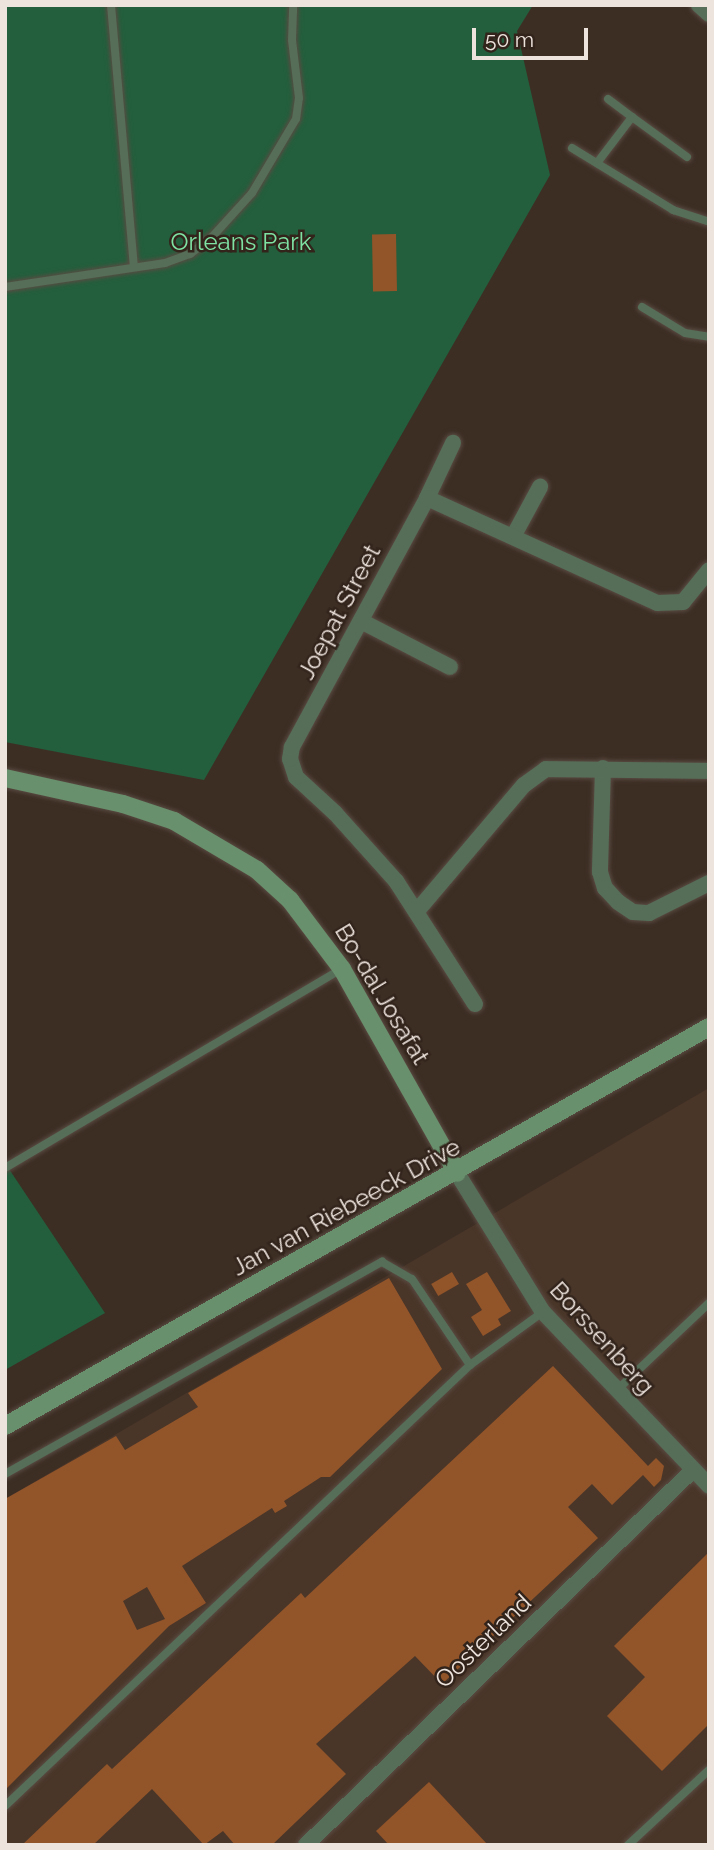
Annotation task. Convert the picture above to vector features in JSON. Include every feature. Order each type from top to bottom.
[{"type":"main road","name":"Bo-dal Josafat","points":[[5,778],[123,804],[218,844],[290,900],[342,968],[457,1173]]},
{"type":"main road","name":"Jan van Riebeeck Drive","points":[[5,1426],[457,1173],[709,1027]]},
{"type":"street","points":[[699,5],[709,14]]},
{"type":"street","name":"Joepat Street","points":[[453,443],[427,498],[290,759],[296,777],[375,856],[417,911],[475,1004]]},
{"type":"street","points":[[514,535],[540,486]]},
{"type":"street","points":[[427,498],[664,604],[683,602],[709,570]]},
{"type":"street","points":[[361,621],[450,667]]},
{"type":"street","points":[[417,911],[533,776],[559,766],[709,771]]},
{"type":"street","points":[[603,768],[600,872],[605,888],[618,902],[633,912],[649,913],[709,883]]},
{"type":"street","name":"Borssenberg","points":[[457,1173],[543,1312],[709,1486]]},
{"type":"street","name":"Oosterland","points":[[306,1845],[693,1470]]},
{"type":"lane","points":[[111,5],[134,266]]},
{"type":"lane","points":[[5,287],[190,254],[220,229],[274,162],[296,119],[299,98],[292,40],[293,5]]},
{"type":"lane","points":[[608,99],[687,157]]},
{"type":"lane","points":[[597,163],[632,117]]},
{"type":"lane","points":[[572,148],[673,210],[709,222]]},
{"type":"lane","points":[[642,307],[685,333],[709,337]]},
{"type":"lane","points":[[5,1168],[342,968]]},
{"type":"lane","points":[[5,1474],[382,1262],[412,1279],[470,1365]]},
{"type":"lane","points":[[617,1390],[709,1303]]},
{"type":"lane","points":[[5,1806],[470,1365],[543,1312]]},
{"type":"lane","points":[[628,1845],[709,1770]]},
{"type":"shaded area","points":[[709,1088],[709,1845],[5,1845],[5,1499]]},
{"type":"green space","name":"Orleans Park","points":[[5,5],[533,5],[517,31],[550,175],[204,780],[5,742]]},
{"type":"green space","points":[[5,1163],[105,1313],[5,1370]]},
{"type":"building","points":[[372,234],[396,234],[397,291],[373,291]]},
{"type":"building","points":[[452,1272],[459,1284],[438,1296],[431,1284]]},
{"type":"building","points":[[487,1272],[511,1311],[498,1319],[501,1325],[483,1336],[471,1317],[482,1310],[466,1284]]},
{"type":"building","points":[[389,1278],[442,1369],[330,1477],[321,1477],[284,1501],[287,1506],[275,1513],[272,1508],[182,1566],[206,1603],[169,1626],[5,1790],[5,1499],[116,1436],[125,1450],[198,1407],[188,1393]],"holes":[[[147,1587],[165,1619],[137,1630],[123,1601]]]},
{"type":"building","points":[[553,1366],[648,1466],[656,1458],[664,1466],[661,1480],[654,1487],[643,1475],[612,1505],[592,1484],[568,1507],[598,1538],[442,1684],[415,1656],[316,1744],[346,1774],[272,1845],[235,1845],[223,1831],[204,1845],[152,1789],[93,1845],[22,1845],[107,1764],[112,1769],[301,1593],[305,1598]]},
{"type":"building","points":[[709,1552],[709,1724],[662,1771],[607,1716],[645,1677],[614,1646]]},
{"type":"building","points":[[429,1782],[488,1845],[389,1845],[376,1831]]}]
